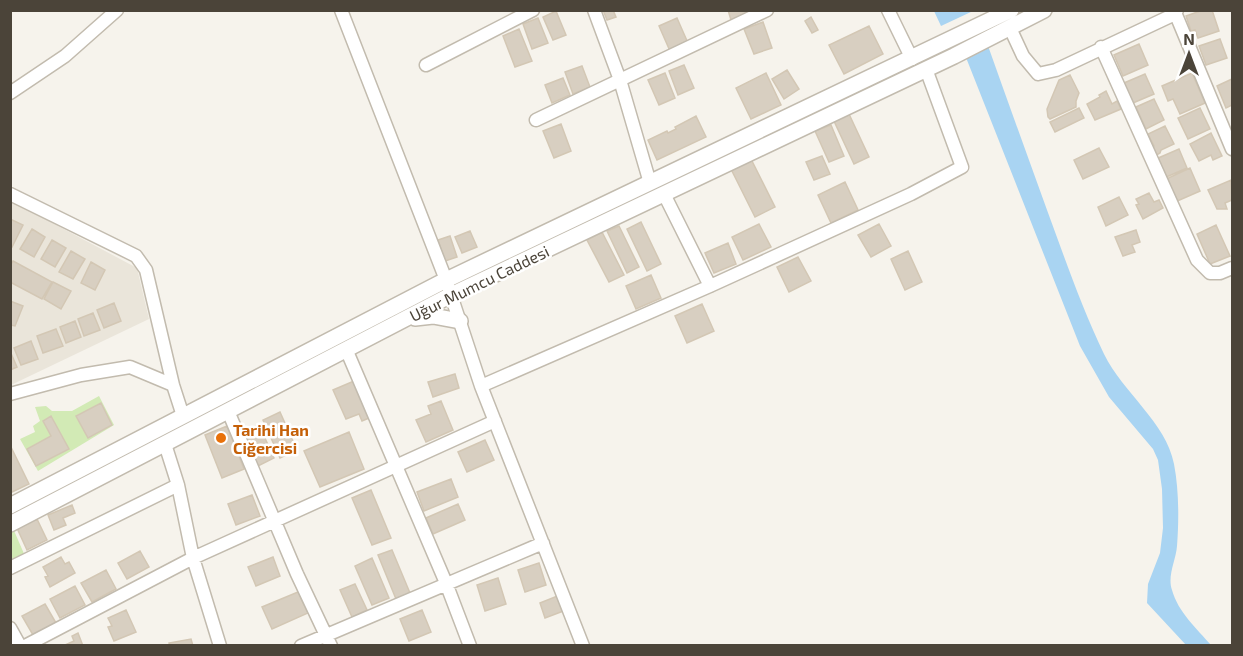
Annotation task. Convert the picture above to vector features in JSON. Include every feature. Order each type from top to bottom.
[{"type":"street","points":[[341,10],[446,280],[481,386],[582,645]]},
{"type":"street","points":[[426,65],[533,10]]},
{"type":"street","points":[[594,10],[620,81],[650,183]]},
{"type":"street","points":[[536,120],[766,10]]},
{"type":"street","points":[[888,10],[912,59]]},
{"type":"street","points":[[989,30],[1010,28],[1044,10]]},
{"type":"street","points":[[10,93],[64,56],[116,11]]},
{"type":"street","points":[[950,49],[989,30],[1008,11]]},
{"type":"street","points":[[1010,28],[1023,56],[1038,74],[1056,70],[1175,12],[1233,149]]},
{"type":"street","points":[[1101,47],[1197,260],[1210,273],[1220,273],[1233,267]]},
{"type":"street","name":"Uğur Mumcu Caddesi","points":[[10,524],[162,436],[183,416],[446,280],[912,59],[950,49]]},
{"type":"street","name":"Uğur Mumcu Caddesi","points":[[10,506],[162,436],[191,430],[451,295],[926,69],[950,49]]},
{"type":"street","points":[[481,386],[710,286],[911,194],[962,167],[926,69]]},
{"type":"street","points":[[10,194],[136,256],[141,261],[146,270],[173,385],[183,416],[191,430]]},
{"type":"street","points":[[664,194],[710,286]]},
{"type":"street","points":[[406,319],[433,316],[460,321]]},
{"type":"street","points":[[346,349],[397,465],[470,645]]},
{"type":"street","points":[[10,394],[81,375],[130,367],[173,385]]},
{"type":"street","points":[[228,411],[274,521],[328,640]]},
{"type":"street","points":[[25,645],[193,558],[495,421]]},
{"type":"street","points":[[162,436],[178,485],[193,558],[220,645]]},
{"type":"street","points":[[10,568],[178,485]]},
{"type":"street","points":[[301,645],[328,640],[446,583],[543,543]]},
{"type":"street","points":[[10,628],[20,645]]},
{"type":"shaded area","points":[[11,201],[137,268],[149,319],[11,385]]},
{"type":"green space","points":[[99,396],[114,425],[38,471],[20,439],[35,432],[33,426],[40,421],[35,407],[46,406],[52,411],[72,411]]},
{"type":"green space","points":[[12,526],[25,556],[11,564],[10,527]]},
{"type":"water","points":[[934,11],[973,11],[941,26]]},
{"type":"water","points":[[987,43],[1067,265],[1096,337],[1112,368],[1153,421],[1169,449],[1176,474],[1178,495],[1177,546],[1171,585],[1183,613],[1211,645],[1186,645],[1147,603],[1148,584],[1160,553],[1163,528],[1162,489],[1158,460],[1153,449],[1109,397],[1080,346],[965,55]]},
{"type":"building","points":[[603,10],[613,10],[616,17],[607,20]]},
{"type":"building","points":[[728,10],[751,10],[751,12],[731,20]]},
{"type":"building","points":[[1203,10],[1212,10],[1219,31],[1198,38],[1195,30],[1191,31],[1186,16]]},
{"type":"building","points":[[556,11],[566,35],[553,40],[543,17]]},
{"type":"building","points":[[811,17],[818,30],[812,33],[805,21]]},
{"type":"building","points":[[538,18],[548,43],[532,49],[523,24]]},
{"type":"building","points":[[677,18],[688,43],[670,51],[659,26]]},
{"type":"building","points":[[763,22],[772,48],[754,54],[744,29]]},
{"type":"building","points":[[869,26],[883,54],[844,74],[829,45]]},
{"type":"building","points":[[519,29],[532,61],[515,67],[503,36]]},
{"type":"building","points":[[1220,39],[1227,58],[1206,65],[1199,46]]},
{"type":"building","points":[[1139,44],[1148,65],[1123,76],[1114,55]]},
{"type":"building","points":[[684,65],[694,88],[678,95],[669,71]]},
{"type":"building","points":[[582,66],[590,87],[573,94],[565,72]]},
{"type":"building","points":[[787,70],[799,89],[784,99],[772,79]]},
{"type":"building","points":[[665,73],[675,98],[659,105],[648,80]]},
{"type":"building","points":[[766,73],[781,105],[751,119],[736,88]]},
{"type":"building","points":[[1192,73],[1205,103],[1180,114],[1173,99],[1168,101],[1162,86]]},
{"type":"building","points":[[1145,74],[1154,94],[1133,103],[1124,83]]},
{"type":"building","points":[[1070,75],[1079,93],[1076,107],[1050,119],[1047,109],[1059,80]]},
{"type":"building","points":[[563,78],[570,95],[552,103],[545,85]]},
{"type":"building","points":[[1232,79],[1232,105],[1226,108],[1217,86]]},
{"type":"building","points":[[1106,91],[1112,104],[1117,101],[1121,109],[1095,120],[1087,104]]},
{"type":"building","points":[[1154,99],[1164,120],[1146,129],[1136,107]]},
{"type":"building","points":[[1079,108],[1084,118],[1055,132],[1050,122]]},
{"type":"building","points":[[1200,108],[1210,129],[1188,139],[1178,118]]},
{"type":"building","points":[[849,114],[869,157],[854,164],[834,121]]},
{"type":"building","points":[[696,116],[706,137],[657,160],[648,140],[676,129],[675,127]]},
{"type":"building","points":[[561,124],[571,151],[554,158],[543,131]]},
{"type":"building","points":[[831,125],[844,156],[829,162],[815,131]]},
{"type":"building","points":[[1165,126],[1174,144],[1161,150],[1155,156],[1152,150],[1154,146],[1148,134]]},
{"type":"building","points":[[1211,133],[1222,156],[1213,160],[1211,155],[1199,161],[1190,144]]},
{"type":"building","points":[[1099,148],[1109,167],[1083,179],[1074,160]]},
{"type":"building","points":[[1179,149],[1187,168],[1164,178],[1156,159]]},
{"type":"building","points":[[822,156],[830,174],[814,180],[806,162]]},
{"type":"building","points":[[750,157],[775,207],[755,217],[730,167]]},
{"type":"building","points":[[1190,168],[1200,191],[1175,202],[1164,180]]},
{"type":"building","points":[[1231,180],[1232,200],[1225,203],[1227,209],[1217,209],[1208,190]]},
{"type":"building","points":[[845,182],[858,210],[831,223],[818,195]]},
{"type":"building","points":[[1149,193],[1154,202],[1159,200],[1163,208],[1143,219],[1136,205],[1139,204],[1136,199]]},
{"type":"building","points":[[1119,197],[1128,215],[1106,226],[1098,207]]},
{"type":"building","points":[[10,219],[23,225],[12,247],[10,246]]},
{"type":"building","points":[[641,222],[661,264],[647,271],[627,229]]},
{"type":"building","points":[[759,224],[771,247],[743,260],[732,237]]},
{"type":"building","points":[[879,224],[891,246],[871,257],[858,235]]},
{"type":"building","points":[[1216,225],[1230,256],[1210,264],[1197,234]]},
{"type":"building","points":[[619,226],[639,267],[627,273],[607,231]]},
{"type":"building","points":[[32,229],[45,237],[34,257],[20,249]]},
{"type":"building","points":[[1136,230],[1140,242],[1132,245],[1135,252],[1123,256],[1115,237]]},
{"type":"building","points":[[470,231],[477,247],[462,253],[455,237]]},
{"type":"building","points":[[602,232],[624,275],[609,282],[587,240]]},
{"type":"building","points":[[450,236],[457,257],[445,261],[438,240]]},
{"type":"building","points":[[52,240],[66,248],[55,267],[41,259]]},
{"type":"building","points":[[728,243],[736,264],[714,273],[705,253]]},
{"type":"building","points":[[71,251],[85,259],[73,279],[59,272]]},
{"type":"building","points":[[908,251],[922,282],[905,290],[891,259]]},
{"type":"building","points":[[798,257],[811,281],[789,292],[777,267]]},
{"type":"building","points":[[13,261],[52,282],[42,299],[10,282],[10,266]]},
{"type":"building","points":[[91,262],[105,270],[95,290],[81,283]]},
{"type":"building","points":[[651,275],[661,298],[636,309],[626,286]]},
{"type":"building","points":[[53,282],[71,291],[61,309],[44,299]]},
{"type":"building","points":[[10,301],[23,306],[15,326],[10,325]]},
{"type":"building","points":[[114,303],[121,321],[104,328],[97,310]]},
{"type":"building","points":[[702,304],[714,331],[687,343],[675,316]]},
{"type":"building","points":[[93,313],[100,330],[84,336],[78,319]]},
{"type":"building","points":[[75,321],[81,337],[66,343],[60,327]]},
{"type":"building","points":[[56,329],[63,346],[43,353],[37,336]]},
{"type":"building","points":[[31,341],[38,359],[21,365],[14,348]]},
{"type":"building","points":[[10,351],[17,367],[10,370]]},
{"type":"building","points":[[455,374],[459,388],[433,397],[428,382]]},
{"type":"building","points":[[354,381],[369,418],[362,421],[359,414],[346,419],[333,390]]},
{"type":"building","points":[[441,401],[453,430],[426,442],[416,420],[431,414],[428,406]]},
{"type":"building","points":[[101,403],[112,425],[88,438],[76,416]]},
{"type":"building","points":[[280,412],[297,450],[280,458],[263,420]]},
{"type":"building","points":[[51,416],[69,449],[36,466],[27,449],[51,436],[43,421]]},
{"type":"building","points":[[259,425],[274,458],[258,466],[242,432]]},
{"type":"building","points":[[227,426],[244,469],[222,478],[205,435]]},
{"type":"building","points":[[349,432],[364,469],[320,487],[304,451]]},
{"type":"building","points":[[485,440],[494,460],[467,472],[458,452]]},
{"type":"building","points":[[10,445],[29,484],[10,493]]},
{"type":"building","points":[[451,479],[458,497],[424,511],[417,492]]},
{"type":"building","points":[[371,490],[391,538],[372,545],[352,498]]},
{"type":"building","points":[[252,495],[260,516],[236,525],[228,504]]},
{"type":"building","points":[[458,504],[465,520],[433,534],[426,518]]},
{"type":"building","points":[[72,505],[75,513],[63,518],[66,525],[54,530],[48,515]]},
{"type":"building","points":[[37,519],[47,540],[27,550],[17,528]]},
{"type":"building","points":[[392,550],[410,593],[396,599],[378,555]]},
{"type":"building","points":[[140,551],[149,567],[127,579],[118,563]]},
{"type":"building","points":[[61,557],[65,564],[69,562],[75,573],[50,587],[43,567]]},
{"type":"building","points":[[273,557],[280,576],[256,586],[248,567]]},
{"type":"building","points":[[372,558],[389,598],[372,605],[355,566]]},
{"type":"building","points":[[539,563],[546,585],[525,592],[518,570]]},
{"type":"building","points":[[106,570],[116,589],[92,602],[81,583]]},
{"type":"building","points":[[498,578],[506,604],[485,611],[477,585]]},
{"type":"building","points":[[355,584],[367,610],[352,617],[340,590]]},
{"type":"building","points":[[75,586],[85,605],[60,618],[50,599]]},
{"type":"building","points":[[298,592],[308,613],[272,629],[262,607]]},
{"type":"building","points":[[560,595],[566,610],[545,618],[540,603]]},
{"type":"building","points":[[45,604],[56,623],[33,635],[22,616]]},
{"type":"building","points":[[126,610],[136,632],[114,641],[108,627],[112,626],[108,618]]},
{"type":"building","points":[[422,610],[431,632],[409,641],[400,619]]},
{"type":"building","points":[[78,633],[83,646],[63,646],[74,641],[72,636]]},
{"type":"building","points":[[191,639],[193,646],[170,646],[169,643]]},
{"type":"place","name":"Tarihi Han Ciğercisi","points":[[221,438]]}]
